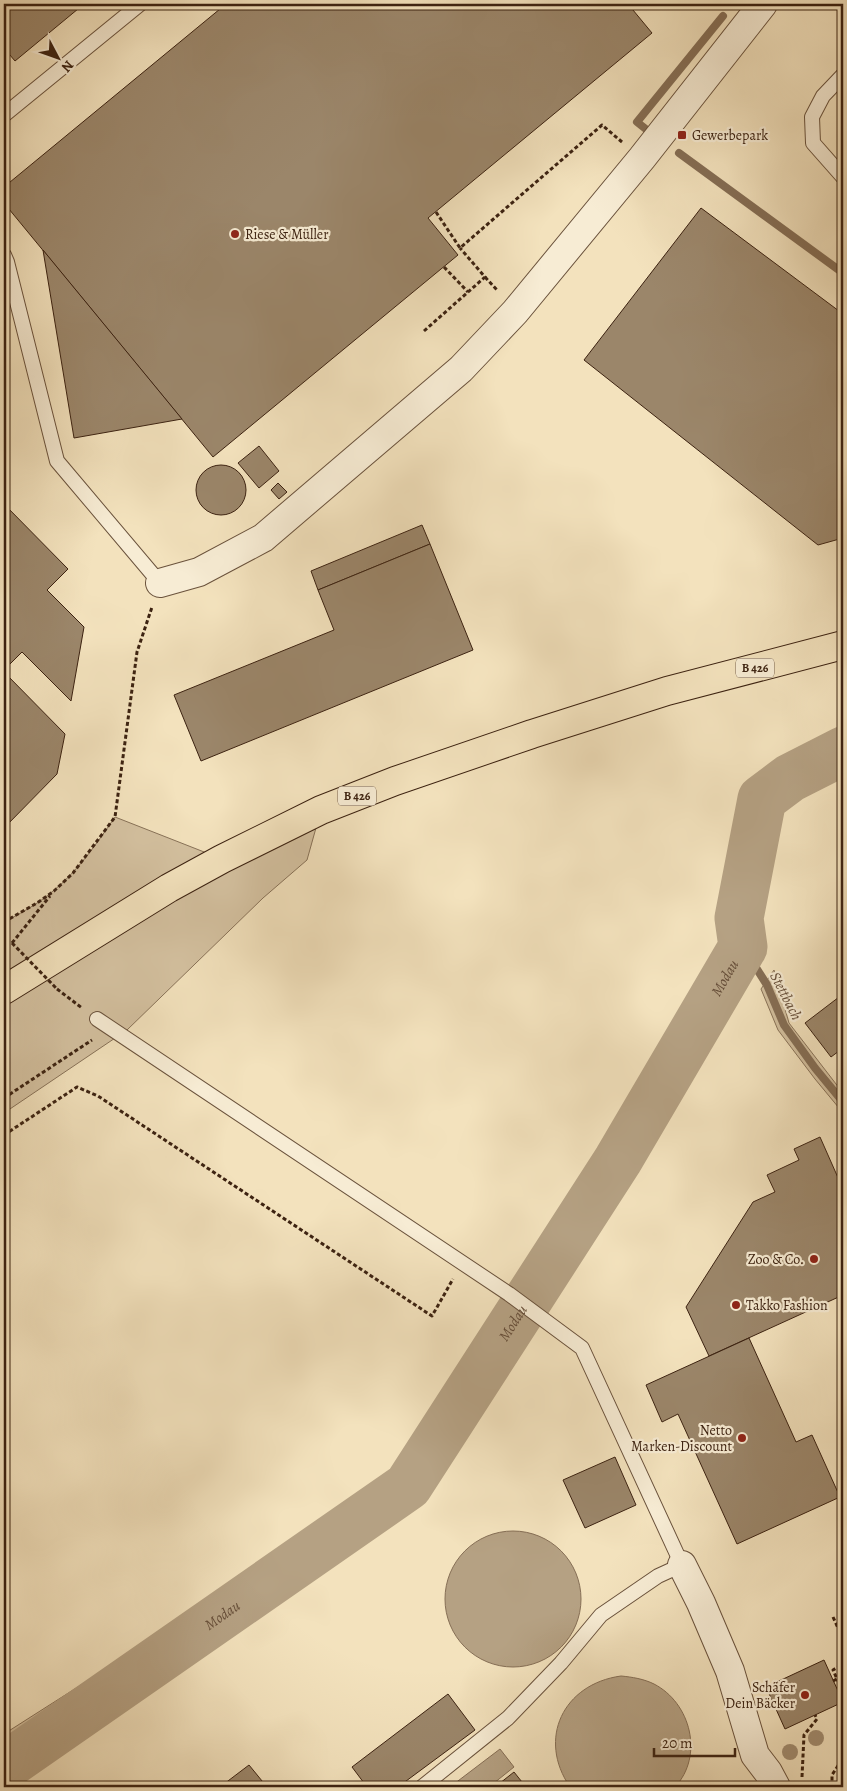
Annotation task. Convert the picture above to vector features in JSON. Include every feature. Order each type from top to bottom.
[{"type":"main road","name":"B 426","points":[[4,990],[169,888],[222,859],[321,810],[395,780],[667,691],[843,645]]},
{"type":"street","points":[[160,583],[199,572],[263,538],[462,368],[510,318],[642,158],[760,5]]},
{"type":"street","points":[[682,1565],[701,1603],[730,1671],[755,1755],[754,1787]]},
{"type":"street","points":[[755,1755],[768,1772],[776,1787]]},
{"type":"lane","points":[[4,115],[140,4]]},
{"type":"lane","points":[[843,75],[823,96],[812,117],[813,143],[843,177]]},
{"type":"lane","points":[[4,255],[57,461],[160,583]]},
{"type":"lane","points":[[97,1019],[509,1294],[582,1348],[682,1565],[658,1576],[601,1615],[561,1663],[508,1718],[422,1787]]},
{"type":"path","points":[[460,248],[602,125],[642,158]]},
{"type":"path","points":[[424,331],[485,277],[460,248],[436,212]]},
{"type":"path","points":[[444,267],[468,292]]},
{"type":"path","points":[[97,1019],[57,989],[12,943],[54,891],[98,842],[115,817],[137,652],[160,583]]},
{"type":"path","points":[[4,922],[54,891]]},
{"type":"path","points":[[4,1098],[98,1036]]},
{"type":"path","points":[[4,1135],[77,1088],[98,1096],[432,1316],[462,1264]]},
{"type":"path","points":[[833,1617],[843,1639]]},
{"type":"path","points":[[843,1664],[833,1670],[835,1680],[840,1685],[843,1684]]},
{"type":"path","points":[[802,1779],[804,1735],[817,1719],[815,1715]]},
{"type":"path","points":[[832,1787],[832,1775],[843,1758]]},
{"type":"shaded area","points":[[321,810],[307,860],[263,898],[127,1030],[4,1113],[4,922],[47,896],[71,875],[115,817],[222,859]]},
{"type":"shaded area","points":[[774,970],[789,1023],[843,1093],[843,1117],[839,1108],[778,1030],[761,989]]},
{"type":"shaded area","points":[[400,1468],[408,1486],[425,1494],[11,1787],[4,1787],[4,1734],[150,1641],[315,1543],[359,1509]]},
{"type":"shaded area","points":[[513,1531],[539,1536],[561,1551],[576,1573],[581,1599],[576,1625],[561,1647],[539,1662],[513,1667],[487,1662],[465,1647],[450,1625],[445,1599],[450,1573],[465,1551],[487,1536]]},
{"type":"shaded area","points":[[621,1676],[654,1684],[667,1693],[685,1717],[691,1746],[689,1760],[684,1774],[675,1787],[570,1787],[560,1769],[556,1751],[556,1733],[561,1716],[571,1702],[584,1690],[601,1681]]},
{"type":"shaded area","points":[[500,1749],[514,1767],[489,1787],[450,1787]]},
{"type":"building","points":[[4,4],[84,4],[15,61],[4,48]]},
{"type":"building","name":"Riese & Müller","points":[[226,4],[628,4],[652,33],[428,218],[458,255],[213,457],[4,203],[4,187]]},
{"type":"building","points":[[701,208],[843,314],[843,538],[818,545],[584,360]]},
{"type":"building","points":[[43,250],[182,419],[74,438]]},
{"type":"building","points":[[259,446],[279,471],[259,488],[238,463]]},
{"type":"building","points":[[221,465],[230,467],[241,476],[246,490],[244,499],[235,510],[221,515],[212,513],[201,504],[196,490],[198,481],[207,470]]},
{"type":"building","points":[[278,483],[287,492],[279,499],[271,490]]},
{"type":"building","points":[[4,504],[68,569],[47,590],[84,627],[71,701],[22,652],[4,670]]},
{"type":"building","points":[[422,525],[430,544],[318,590],[311,571]]},
{"type":"building","points":[[430,544],[473,650],[201,761],[174,695],[334,630],[318,590]]},
{"type":"building","points":[[4,672],[65,734],[57,774],[4,828]]},
{"type":"building","points":[[843,994],[843,1048],[831,1057],[805,1023]]},
{"type":"building","points":[[820,1137],[843,1189],[843,1295],[709,1356],[686,1307],[753,1202],[775,1192],[767,1175],[799,1160],[794,1149]]},
{"type":"building","name":"Netto Marken-Discount","points":[[749,1338],[796,1442],[812,1435],[840,1497],[737,1544],[678,1414],[662,1422],[646,1385]]},
{"type":"building","points":[[615,1457],[636,1505],[585,1528],[563,1480]]},
{"type":"building","name":"Schäfer Dein Bäcker","points":[[824,1660],[843,1702],[785,1729],[766,1687]]},
{"type":"building","points":[[448,1694],[475,1730],[398,1787],[367,1787],[352,1767]]},
{"type":"building","points":[[249,1765],[267,1787],[220,1787]]},
{"type":"building","points":[[514,1772],[526,1787],[495,1787]]},
{"type":"waterway","points":[[647,130],[637,122],[723,16]]},
{"type":"waterway","points":[[679,153],[843,273]]},
{"type":"waterway","name":"Modau","points":[[4,1767],[408,1486],[618,1160],[743,947],[739,918],[762,799],[790,778],[843,751]]},
{"type":"waterway","name":"Stettbach","points":[[743,947],[767,985],[784,1025],[815,1068],[843,1102]]},
{"type":"place","name":"Gewerbepark","points":[[682,135]]},
{"type":"place","name":"Riese & Müller","points":[[235,234]]},
{"type":"place","name":"Zoo & Co.","points":[[814,1259]]},
{"type":"place","name":"Takko Fashion","points":[[736,1305]]},
{"type":"place","name":"Netto Marken-Discount","points":[[742,1438]]},
{"type":"place","name":"Schäfer Dein Bäcker","points":[[805,1695]]}]
